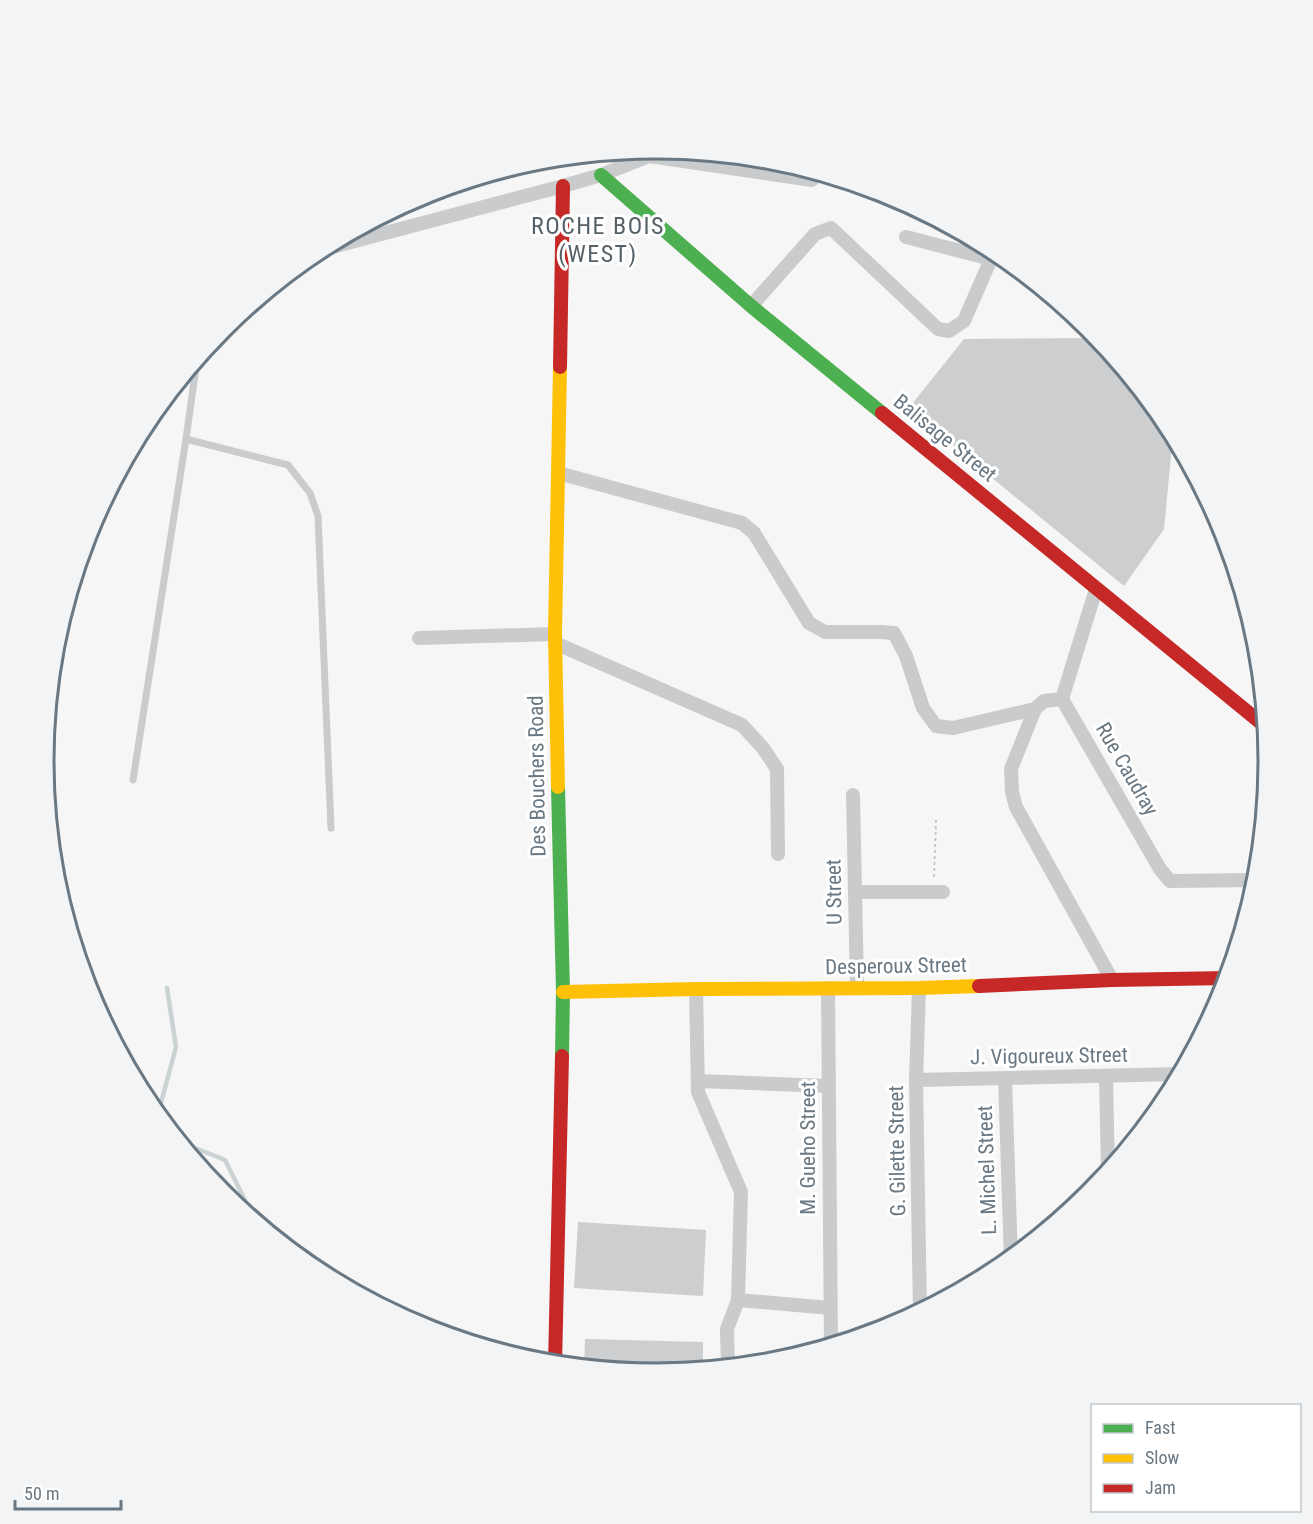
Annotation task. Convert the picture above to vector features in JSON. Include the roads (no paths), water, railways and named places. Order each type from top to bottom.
[{"type":"street","points":[[352,242],[602,175],[639,160]]},
{"type":"street","points":[[676,160],[812,180]]},
{"type":"street","name":"Balisage Street","points":[[602,175],[751,306],[1258,721]]},
{"type":"street","name":"Des Bouchers Road","points":[[555,1355],[563,992],[555,639],[563,186]]},
{"type":"street","points":[[751,306],[815,234],[831,228],[938,329],[949,331],[964,321],[989,260]]},
{"type":"street","points":[[906,237],[975,251]]},
{"type":"street","points":[[558,473],[742,523],[754,533],[809,623],[825,632],[894,633],[906,656],[923,708],[936,726],[953,728],[1035,709]]},
{"type":"street","points":[[1096,589],[1062,699],[1044,700],[1035,709],[1011,769],[1012,792],[1016,807],[1112,980]]},
{"type":"street","points":[[419,638],[555,639],[742,725],[764,748],[777,770],[778,854]]},
{"type":"street","name":"Rue Caudray","points":[[1062,699],[1160,869],[1170,881],[1247,880]]},
{"type":"street","name":"U Street","points":[[853,795],[857,988]]},
{"type":"street","points":[[855,892],[938,892]]},
{"type":"street","name":"Desperoux Street","points":[[563,992],[919,988],[1219,978]]},
{"type":"street","name":"M. Gueho Street","points":[[828,988],[831,1339]]},
{"type":"street","name":"G. Gilette Street","points":[[919,988],[916,1080],[920,1303]]},
{"type":"street","points":[[696,989],[698,1092],[741,1192],[738,1300],[727,1329],[728,1360]]},
{"type":"street","name":"J. Vigoureux Street","points":[[916,1080],[1171,1074]]},
{"type":"street","points":[[1106,1076],[1108,1160]]},
{"type":"street","name":"L. Michel Street","points":[[1005,1079],[1011,1249]]},
{"type":"street","points":[[698,1081],[828,1086]]},
{"type":"street","points":[[738,1300],[830,1308]]},
{"type":"lane","points":[[133,780],[195,376]]},
{"type":"lane","points":[[186,439],[288,465],[310,493],[318,516],[331,828]]},
{"type":"waterway","points":[[161,1104],[176,1047],[167,988]]},
{"type":"waterway","points":[[195,1148],[225,1160],[245,1202]]},
{"type":"district","name":"ROCHE BOIS (WEST)","points":[[598,240]]}]
